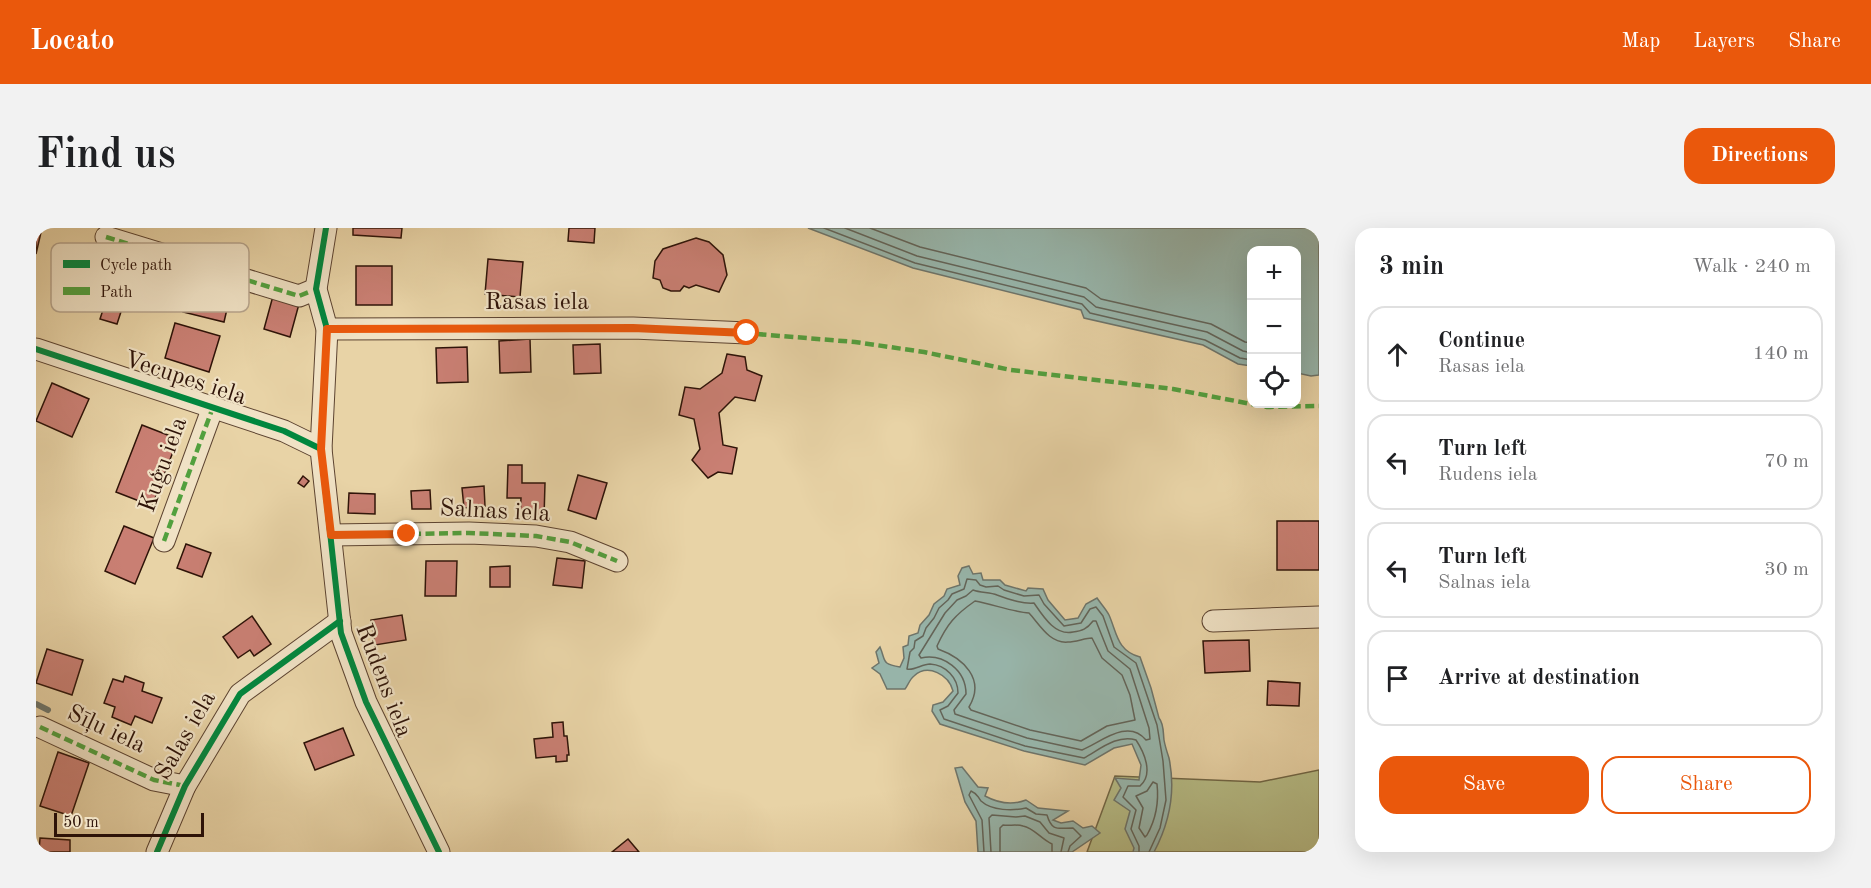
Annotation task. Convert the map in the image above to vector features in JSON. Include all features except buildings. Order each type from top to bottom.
[{"type":"street","name":"Rudens iela","points":[[326,228],[316,289],[327,329],[321,449],[342,633],[366,702],[439,852]]},
{"type":"street","points":[[106,237],[126,243]]},
{"type":"street","points":[[249,281],[299,296],[316,289]]},
{"type":"street","name":"Rasas iela","points":[[327,329],[633,328],[747,333]]},
{"type":"street","name":"Vecupes iela","points":[[36,349],[284,431],[321,449]]},
{"type":"street","name":"Kuģu iela","points":[[164,541],[213,407]]},
{"type":"street","name":"Salnas iela","points":[[331,535],[468,533],[536,536],[570,542],[617,561]]},
{"type":"street","points":[[1213,621],[1319,617]]},
{"type":"street","name":"Salas iela","points":[[157,852],[185,786],[240,694],[340,621]]},
{"type":"street","name":"Sīļu iela","points":[[40,728],[154,780],[185,786]]},
{"type":"green space","points":[[1319,770],[1319,852],[1087,852],[1115,776],[1260,782]]},
{"type":"water","points":[[808,228],[1319,228],[1319,375],[1301,374],[1301,246],[1247,246],[1247,365],[1238,364],[1203,345],[1084,318],[1081,310],[913,268]]},
{"type":"water","points":[[969,566],[973,574],[981,573],[983,580],[1000,580],[1005,585],[1026,591],[1028,588],[1043,589],[1048,600],[1065,620],[1078,618],[1086,604],[1097,598],[1109,615],[1122,646],[1140,657],[1163,725],[1172,783],[1168,818],[1154,852],[1133,852],[1134,848],[1125,829],[1130,811],[1114,800],[1121,788],[1115,778],[1139,780],[1141,765],[1132,744],[1114,748],[1085,765],[1024,751],[940,724],[932,711],[933,705],[943,702],[953,691],[943,676],[931,671],[920,672],[913,677],[905,689],[887,689],[880,674],[872,668],[879,663],[876,652],[880,647],[887,663],[900,667],[904,658],[903,647],[908,645],[909,636],[918,633],[920,625],[929,615],[934,604],[944,596],[947,589],[960,585],[958,576],[962,568]]},
{"type":"water","points":[[962,767],[978,787],[988,788],[985,796],[1010,803],[1026,800],[1038,808],[1068,811],[1053,820],[1061,823],[1073,821],[1083,828],[1092,826],[1100,833],[1072,852],[978,852],[976,821],[965,802],[955,768]]},
{"type":"waterway","points":[[36,704],[48,710]]},
{"type":"marked path","points":[[106,237],[126,243]]},
{"type":"marked path","points":[[249,281],[299,296],[316,289]]},
{"type":"marked path","points":[[744,333],[855,342],[924,352],[1011,370],[1173,389],[1267,407],[1319,406]]},
{"type":"marked path","points":[[164,541],[213,407]]},
{"type":"marked path","points":[[331,535],[469,533],[536,536],[570,542],[617,561]]},
{"type":"marked path","points":[[40,727],[154,780],[185,786]]},
{"type":"cycle path","points":[[326,228],[316,289],[327,329],[321,449],[341,633],[366,702],[439,852]]},
{"type":"cycle path","points":[[327,329],[633,328],[747,333]]},
{"type":"cycle path","points":[[36,349],[284,431],[321,449]]},
{"type":"cycle path","points":[[157,852],[185,786],[240,694],[340,621]]},
{"type":"route","points":[[407,534],[331,535],[321,449],[327,329],[633,328],[747,333]]}]
